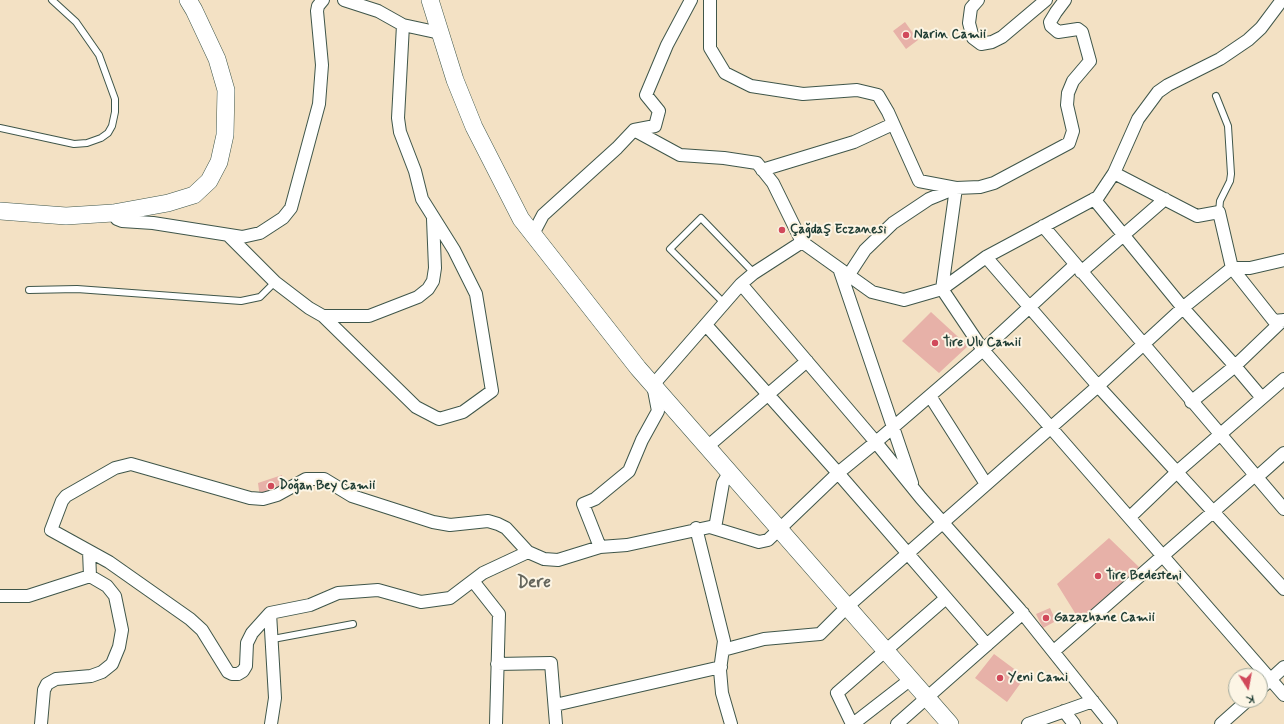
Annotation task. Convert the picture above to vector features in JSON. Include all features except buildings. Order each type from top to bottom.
[{"type":"street","points":[[0,212],[66,216],[113,213],[168,203],[194,195],[209,181],[220,162],[225,135],[226,90],[217,59],[188,0]]},
{"type":"street","points":[[113,213],[117,219],[122,222],[168,225],[229,236],[251,236],[260,233],[283,218],[291,208],[320,104],[322,65],[317,11],[318,6],[323,0]]},
{"type":"street","points":[[344,0],[378,11],[403,25],[440,33]]},
{"type":"street","points":[[430,0],[455,80],[474,127],[521,218],[653,385],[950,724]]},
{"type":"street","points":[[533,234],[543,216],[617,148],[634,130],[654,126],[659,111],[646,95],[667,44],[691,0]]},
{"type":"street","points":[[710,0],[710,48],[725,73],[751,86],[804,94],[857,90],[878,95],[919,181],[956,188],[980,187],[994,183],[1064,148],[1071,140],[1073,131],[1067,105],[1068,93],[1073,81],[1090,61],[1082,32],[1078,29],[1058,32],[1051,26],[1050,22],[1065,0]]},
{"type":"street","points":[[978,0],[971,8],[969,22],[973,38],[981,44],[992,42],[1002,37],[1046,0]]},
{"type":"street","points":[[634,130],[680,154],[757,163],[773,183],[802,242],[844,274],[872,292],[904,300],[942,289],[986,257],[1098,197],[1114,173],[1138,119],[1158,92],[1168,85],[1220,59],[1248,40],[1261,28],[1282,0]]},
{"type":"street","points":[[229,236],[275,282],[292,296],[324,316],[416,407],[439,419],[463,412],[492,391],[476,294],[454,250],[422,199],[415,171],[400,132],[398,118],[403,25]]},
{"type":"street","points":[[762,170],[854,142],[893,124]]},
{"type":"street","points":[[1114,173],[1197,216],[1219,212],[1232,268],[1274,321],[1284,320]]},
{"type":"street","points":[[844,274],[865,250],[893,223],[929,199],[956,188]]},
{"type":"street","points":[[956,188],[942,289],[983,350],[1284,695]]},
{"type":"street","points":[[1094,199],[1183,308],[1262,398]]},
{"type":"street","points":[[528,552],[483,573],[450,598],[421,602],[378,590],[338,593],[310,605],[270,613],[252,633],[247,643],[246,666],[243,671],[238,674],[232,674],[228,672],[202,630],[190,619],[145,586],[51,530],[62,501],[66,496],[115,468],[131,464],[250,498],[263,500],[277,495],[306,479],[324,479],[352,496],[433,522],[450,525],[488,521],[498,524],[506,528],[528,552],[544,559],[558,560],[600,547],[627,545],[696,528],[715,528],[759,542],[768,540],[838,473],[893,428],[1030,307],[1078,268],[1123,236],[1165,199]]},
{"type":"street","points":[[324,316],[369,316],[418,297],[428,289],[433,281],[435,268],[433,218]]},
{"type":"street","points":[[1043,226],[1142,345],[1284,509]]},
{"type":"street","points":[[653,385],[741,284],[754,273],[802,242]]},
{"type":"street","points":[[986,257],[1098,386],[1178,471],[1284,589]]},
{"type":"street","points":[[723,650],[764,639],[820,634],[848,606],[1098,386],[1183,308],[1232,268],[1250,268],[1284,260]]},
{"type":"street","points":[[844,274],[893,428],[915,491]]},
{"type":"street","points":[[741,284],[876,442],[915,491],[1023,613],[1111,724]]},
{"type":"street","points":[[1191,402],[1235,366],[1284,320]]},
{"type":"street","points":[[706,325],[769,394],[987,645]]},
{"type":"street","points":[[707,447],[807,361]]},
{"type":"street","points":[[1130,517],[1178,471],[1284,379]]},
{"type":"street","points":[[600,547],[583,504],[595,498],[629,471],[642,440],[658,411],[653,385]]},
{"type":"street","points":[[930,396],[986,484]]},
{"type":"street","points":[[1054,652],[1213,510],[1284,453]]},
{"type":"street","points":[[715,528],[723,483],[729,473]]},
{"type":"street","points":[[696,528],[724,641],[721,667],[722,693],[731,724]]},
{"type":"street","points":[[89,552],[90,576]]},
{"type":"street","points":[[0,596],[28,596],[90,576],[107,586],[115,596],[122,630],[119,647],[112,664],[102,672],[91,676],[56,679],[47,684],[44,690],[41,724]]},
{"type":"street","points":[[473,580],[499,614],[496,724]]},
{"type":"street","points":[[911,679],[852,724],[837,693],[946,598]]},
{"type":"street","points":[[270,613],[273,639],[275,698],[271,724]]},
{"type":"street","points":[[897,724],[1023,613]]},
{"type":"street","points":[[497,664],[551,663],[556,724]]},
{"type":"street","points":[[555,705],[721,667]]},
{"type":"street","points":[[1270,680],[1284,667]]},
{"type":"street","points":[[1028,724],[1093,701]]},
{"type":"street","points":[[1221,724],[1239,708]]},
{"type":"street","points":[[1064,711],[1074,724]]},
{"type":"lane","points":[[0,128],[74,144],[87,143],[101,138],[108,133],[112,126],[115,112],[115,99],[99,55],[76,22],[52,0]]},
{"type":"lane","points":[[1216,96],[1228,126],[1231,174],[1230,181],[1221,197],[1219,212]]},
{"type":"lane","points":[[724,304],[670,248],[701,218],[754,273]]},
{"type":"lane","points":[[29,290],[77,289],[241,301],[260,297],[275,282]]},
{"type":"lane","points":[[273,639],[353,624]]},
{"type":"place","name":"Narin Camii","points":[[906,35]]},
{"type":"place","name":"Çağdaş Eczanesi","points":[[782,230]]},
{"type":"place","name":"Tire Ulu Camii","points":[[935,343]]},
{"type":"place","name":"Doğan Bey Camii","points":[[271,486]]},
{"type":"place","name":"Tire Bedesteni","points":[[1098,576]]},
{"type":"place","name":"Gazazhane Camii","points":[[1046,618]]},
{"type":"place","name":"Yeni Cami","points":[[1000,678]]},
{"type":"district","name":"Dere","points":[[534,583]]}]
